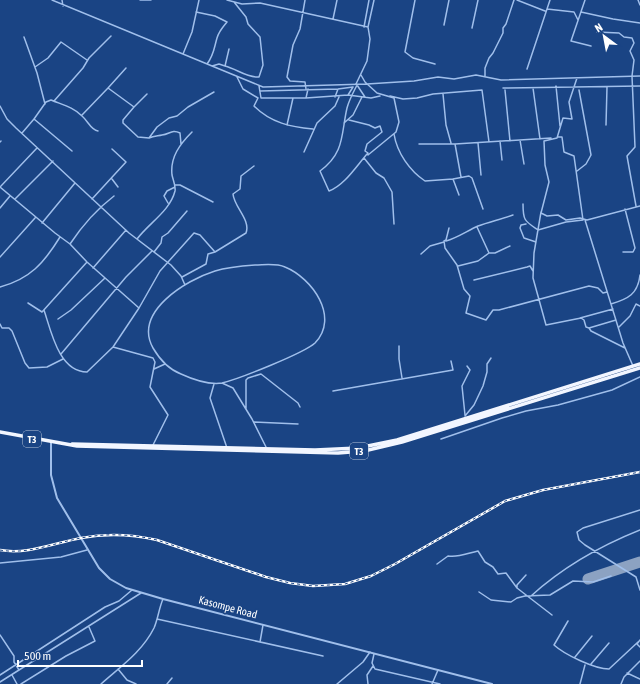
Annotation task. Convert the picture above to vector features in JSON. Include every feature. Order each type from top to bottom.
[{"type":"highway","name":"T3","points":[[65,444],[153,444],[227,448],[315,450],[358,448],[397,440],[465,417],[640,364]]},
{"type":"highway","name":"T3","points":[[0,432],[65,444],[122,448],[315,454],[364,451],[409,440],[640,368]]},
{"type":"street","points":[[52,0],[63,6],[259,86],[357,85],[411,81],[438,77],[453,79],[476,75],[501,80],[640,76]]},
{"type":"street","points":[[62,0],[63,6]]},
{"type":"street","points":[[140,0],[151,0]]},
{"type":"street","points":[[183,54],[192,32],[199,0]]},
{"type":"street","points":[[227,0],[234,2],[260,3],[368,27]]},
{"type":"street","points":[[305,0],[300,29],[293,45],[287,77],[290,81],[305,82],[307,89],[306,98]]},
{"type":"street","points":[[333,19],[337,0]]},
{"type":"street","points":[[364,27],[369,0]]},
{"type":"street","points":[[349,120],[369,125],[374,128],[380,126],[382,132],[366,144],[365,151],[368,153],[340,184],[328,191],[320,171],[329,164],[340,149],[344,123],[352,96],[366,66],[370,46],[368,27],[374,0]]},
{"type":"street","points":[[415,0],[405,52],[413,58],[435,64]]},
{"type":"street","points":[[444,25],[449,0]]},
{"type":"street","points":[[472,28],[478,0]]},
{"type":"street","points":[[485,77],[485,67],[503,33],[503,28],[506,24],[514,0]]},
{"type":"street","points":[[517,0],[546,10],[574,12],[578,20]]},
{"type":"street","points":[[527,69],[550,0]]},
{"type":"street","points":[[585,0],[571,42],[591,46]]},
{"type":"street","points":[[638,0],[640,5]]},
{"type":"street","points":[[212,66],[219,64],[255,78],[260,77],[263,65],[260,37],[248,24],[246,17],[234,2]]},
{"type":"street","points":[[196,12],[215,16],[227,22],[220,30],[216,39],[216,49],[207,64]]},
{"type":"street","points":[[581,12],[640,23]]},
{"type":"street","points":[[597,32],[619,33],[624,37],[632,38],[634,43],[630,51],[634,60],[632,76],[634,86],[635,147],[626,156],[636,206]]},
{"type":"street","points":[[54,101],[87,60],[110,36]]},
{"type":"street","points":[[24,37],[35,67],[45,104]]},
{"type":"street","points":[[35,67],[48,58],[61,42],[87,60]]},
{"type":"street","points":[[225,66],[229,49]]},
{"type":"street","points":[[82,115],[126,68]]},
{"type":"street","points":[[361,75],[367,84],[381,96]]},
{"type":"street","points":[[237,77],[243,89],[258,98],[254,105],[256,108],[273,121],[287,126],[313,129]]},
{"type":"street","points":[[557,137],[563,118],[572,119],[569,102],[577,78]]},
{"type":"street","points":[[260,91],[338,89],[357,85]]},
{"type":"street","points":[[357,85],[364,97]]},
{"type":"street","points":[[259,86],[261,98],[339,97],[348,95],[374,98],[390,96],[403,99],[482,90],[489,142]]},
{"type":"street","points":[[510,141],[504,89],[556,86],[640,86]]},
{"type":"street","points":[[556,86],[560,128]]},
{"type":"street","points":[[348,95],[353,87]]},
{"type":"street","points":[[606,125],[607,87]]},
{"type":"street","points":[[108,88],[134,107]]},
{"type":"street","points":[[533,88],[540,139]]},
{"type":"street","points":[[335,97],[338,89]]},
{"type":"street","points":[[577,171],[586,164],[591,155],[579,90]]},
{"type":"street","points":[[149,138],[157,127],[169,118],[177,116],[188,107],[214,92]]},
{"type":"street","points":[[146,94],[123,120],[123,123],[138,137],[149,138],[174,131],[181,134],[181,144]]},
{"type":"street","points":[[443,94],[446,125],[451,143]]},
{"type":"street","points":[[364,157],[394,134],[399,126],[395,100],[390,96]]},
{"type":"street","points":[[304,152],[313,129],[320,118],[335,106],[339,97]]},
{"type":"street","points":[[344,123],[354,114],[364,97]]},
{"type":"street","points":[[287,126],[293,98]]},
{"type":"street","points":[[22,133],[49,100],[71,106],[82,115],[92,129],[98,131]]},
{"type":"street","points":[[0,106],[7,119],[37,148],[53,161],[126,230],[171,265],[182,277],[185,285]]},
{"type":"street","points":[[34,119],[72,151]]},
{"type":"street","points":[[137,239],[166,209],[175,187],[172,168],[175,152],[192,132]]},
{"type":"street","points":[[394,134],[406,163],[423,180],[453,179],[469,176],[472,178],[484,209]]},
{"type":"street","points":[[557,137],[544,141],[545,165],[549,182],[541,210],[533,270],[533,278],[538,299],[547,326],[553,323],[578,319],[613,309]]},
{"type":"street","points":[[419,144],[478,143],[562,137],[564,152],[574,156],[584,220],[619,331],[633,366]]},
{"type":"street","points":[[520,140],[524,164]]},
{"type":"street","points":[[500,141],[502,160]]},
{"type":"street","points":[[478,143],[481,175]]},
{"type":"street","points":[[455,144],[461,177]]},
{"type":"street","points":[[37,148],[0,187],[42,223],[70,244],[93,268],[139,308]]},
{"type":"street","points":[[92,199],[126,162],[112,149]]},
{"type":"street","points":[[364,157],[377,173],[384,178],[392,192],[394,224]]},
{"type":"street","points":[[15,199],[53,161]]},
{"type":"street","points":[[182,277],[207,263],[208,254],[215,252],[247,232],[243,215],[235,202],[234,194],[240,189],[241,176],[254,166]]},
{"type":"street","points":[[111,178],[118,187]]},
{"type":"street","points":[[453,179],[459,195]]},
{"type":"street","points":[[42,223],[75,183]]},
{"type":"street","points":[[174,184],[180,185],[212,202]]},
{"type":"street","points":[[168,203],[164,196],[167,191],[175,187]]},
{"type":"street","points":[[0,208],[10,196]]},
{"type":"street","points":[[70,244],[101,207],[114,196]]},
{"type":"street","points":[[523,204],[523,215],[527,224],[538,230],[566,222],[584,220],[640,206]]},
{"type":"street","points":[[623,252],[632,252],[635,248],[625,209]]},
{"type":"street","points":[[541,210],[542,214],[547,216],[556,214],[563,219],[580,218],[584,220]]},
{"type":"street","points":[[61,354],[127,276],[153,252],[161,243],[162,237],[169,232],[187,212]]},
{"type":"street","points":[[421,254],[430,246],[452,240],[462,232],[513,215]]},
{"type":"street","points":[[0,257],[36,218]]},
{"type":"street","points":[[527,224],[521,225],[520,228],[524,238],[536,242]]},
{"type":"street","points":[[477,226],[489,253]]},
{"type":"street","points":[[449,228],[446,240],[444,242],[448,253],[458,266],[464,289],[470,296],[465,311],[473,316],[486,320],[493,310],[499,310],[589,286],[598,288],[603,293],[607,292]]},
{"type":"street","points":[[93,268],[126,230]]},
{"type":"street","points":[[44,310],[63,359],[74,368],[86,372],[113,348],[167,263],[195,232],[200,235],[215,252]]},
{"type":"street","points":[[0,287],[22,280],[34,270],[46,258],[60,237]]},
{"type":"street","points":[[458,266],[478,261],[489,253],[495,253],[510,246]]},
{"type":"street","points":[[28,304],[41,312],[44,310],[87,262]]},
{"type":"street","points":[[254,265],[278,266],[289,269],[314,291],[322,304],[325,321],[321,335],[312,346],[301,352],[222,383],[214,384],[189,377],[175,371],[165,364],[150,342],[148,332],[149,323],[157,308],[185,285],[209,273],[225,268],[254,265]]},
{"type":"street","points":[[474,280],[530,266],[533,270]]},
{"type":"street","points":[[611,304],[625,300],[635,291],[640,281],[640,275]]},
{"type":"street","points":[[58,319],[71,310],[105,278]]},
{"type":"street","points":[[619,331],[619,326],[630,316],[636,304],[640,306]]},
{"type":"street","points":[[578,319],[583,319],[586,327],[591,331],[625,348]]},
{"type":"street","points":[[589,328],[616,320]]},
{"type":"street","points":[[0,324],[2,328],[9,328],[12,331],[25,363],[29,368],[47,367],[63,359]]},
{"type":"street","points":[[399,346],[398,359],[402,378]]},
{"type":"street","points":[[113,348],[153,358],[156,364],[150,380],[150,387],[168,415],[153,444]]},
{"type":"street","points":[[465,417],[474,405],[483,386],[487,372],[487,364],[491,358]]},
{"type":"street","points":[[333,391],[452,370],[451,361]]},
{"type":"street","points":[[154,369],[165,364]]},
{"type":"street","points":[[465,417],[462,386],[470,370],[467,366]]},
{"type":"street","points":[[246,409],[246,380],[261,374],[298,403],[300,407]]},
{"type":"street","points":[[441,439],[526,411],[558,405],[612,390],[640,377]]},
{"type":"street","points":[[222,383],[233,388],[254,422],[267,449]]},
{"type":"street","points":[[214,384],[210,399],[227,448]]},
{"type":"street","points":[[254,422],[298,424]]},
{"type":"street","name":"Kasompe Road","points":[[51,442],[51,475],[57,498],[88,550],[105,574],[119,584],[141,593],[492,684]]},
{"type":"street","points":[[640,510],[577,531],[582,543],[636,577],[640,590]]},
{"type":"street","points":[[530,596],[568,566],[594,551],[640,530]]},
{"type":"street","points":[[0,563],[62,557],[88,550]]},
{"type":"street","points":[[437,564],[448,556],[470,554],[478,551],[485,562],[493,567],[498,574],[506,573],[525,596],[552,615]]},
{"type":"street","points":[[517,588],[517,585],[526,576]]},
{"type":"street","points":[[479,592],[491,600],[498,602],[511,602],[517,598],[525,596],[550,595],[573,581],[593,582],[611,576]]},
{"type":"street","points":[[0,675],[105,607],[123,599],[132,590]]},
{"type":"street","points":[[0,682],[141,593]]},
{"type":"street","points":[[101,684],[141,648],[153,630],[164,599]]},
{"type":"street","points":[[157,619],[323,656]]},
{"type":"street","points":[[568,621],[554,645],[585,664],[591,664],[609,669],[640,640]]},
{"type":"street","points":[[260,642],[263,625]]},
{"type":"street","points":[[20,684],[66,656],[95,641],[94,634],[89,626]]},
{"type":"street","points":[[0,635],[14,656],[18,670]]},
{"type":"street","points":[[575,657],[592,636]]},
{"type":"street","points":[[638,642],[640,646]]},
{"type":"street","points":[[591,664],[609,643]]},
{"type":"street","points":[[337,684],[363,662],[370,652]]},
{"type":"street","points":[[368,684],[367,675],[373,666],[372,662],[374,654]]},
{"type":"street","points":[[621,684],[627,673],[640,661]]},
{"type":"street","points":[[580,684],[585,664]]},
{"type":"street","points":[[373,666],[382,671],[440,684]]},
{"type":"street","points":[[118,669],[127,680],[136,684]]},
{"type":"street","points":[[432,683],[438,670]]},
{"type":"street","points":[[627,673],[640,679]]},
{"type":"street","points":[[12,674],[17,684]]},
{"type":"street","points":[[167,684],[172,678]]},
{"type":"runway","points":[[588,579],[640,562]]},
{"type":"railway","points":[[0,550],[30,550],[91,536],[128,535],[157,540],[266,577],[290,583],[313,586],[345,584],[371,576],[395,564],[505,501],[543,490],[640,472]]}]
